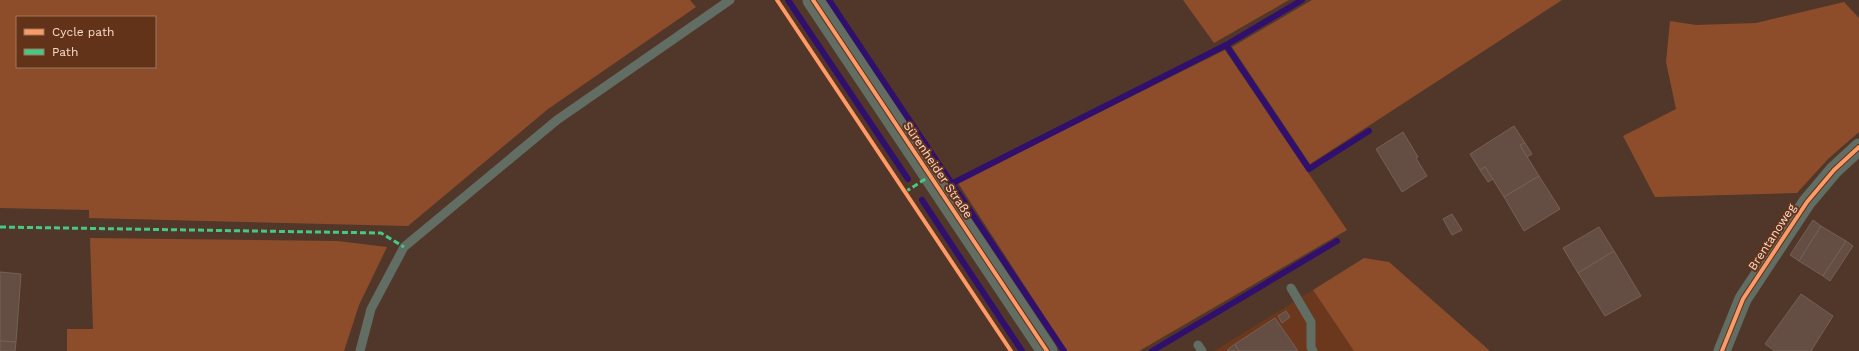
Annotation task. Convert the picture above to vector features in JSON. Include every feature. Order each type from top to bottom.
[{"type":"street","name":"Sürenheider Straße","points":[[813,0],[1047,351]]},
{"type":"street","name":"Brentanoweg","points":[[1722,351],[1743,299],[1807,202],[1834,170],[1859,147]]},
{"type":"lane","points":[[360,351],[371,309],[404,247],[557,120],[730,0]]},
{"type":"lane","points":[[1291,288],[1311,322],[1311,347],[1313,351]]},
{"type":"shaded area","points":[[0,0],[690,0],[696,7],[548,109],[408,226],[89,218],[89,210],[0,208]]},
{"type":"shaded area","points":[[1183,0],[1289,0],[1214,43]]},
{"type":"shaded area","points":[[1312,0],[1562,0],[1310,164],[1232,47]]},
{"type":"shaded area","points":[[1844,2],[1859,18],[1859,132],[1828,159],[1797,193],[1655,197],[1623,136],[1676,109],[1666,62],[1670,21],[1696,25],[1756,23]]},
{"type":"shaded area","points":[[1225,50],[1347,230],[1139,351],[1067,351],[958,183]]},
{"type":"shaded area","points":[[90,238],[337,241],[387,247],[359,305],[344,351],[67,351],[67,329],[93,329]]},
{"type":"shaded area","points":[[1364,258],[1389,262],[1490,351],[1354,351],[1313,290]]},
{"type":"shaded area","points":[[1313,290],[1354,351],[1214,351]]},
{"type":"building","points":[[1514,126],[1525,143],[1520,145],[1539,176],[1504,197],[1485,167],[1480,170],[1470,154]]},
{"type":"building","points":[[1403,132],[1427,176],[1402,192],[1376,149]]},
{"type":"building","points":[[1525,143],[1532,154],[1527,157],[1520,145]]},
{"type":"building","points":[[1485,167],[1493,179],[1488,182],[1480,170]]},
{"type":"building","points":[[1539,176],[1560,209],[1524,231],[1504,197]]},
{"type":"building","points":[[1452,214],[1462,230],[1452,235],[1443,219]]},
{"type":"building","points":[[1813,220],[1821,226],[1799,261],[1790,255]]},
{"type":"building","points":[[1821,226],[1846,241],[1823,276],[1799,261]]},
{"type":"building","points":[[1599,227],[1614,251],[1578,273],[1563,248]]},
{"type":"building","points":[[1846,241],[1853,246],[1830,281],[1823,276]]},
{"type":"building","points":[[1614,251],[1641,296],[1605,316],[1578,273]]},
{"type":"building","points":[[0,272],[21,274],[16,342],[0,341]]},
{"type":"building","points":[[1801,294],[1833,316],[1811,351],[1775,351],[1765,344]]},
{"type":"building","points":[[1286,311],[1290,317],[1282,323],[1278,316]]},
{"type":"building","points":[[1275,318],[1298,351],[1239,351],[1235,344]]},
{"type":"building","points":[[0,341],[16,342],[15,351],[0,351]]},
{"type":"building","points":[[1235,344],[1239,351],[1227,350]]},
{"type":"waterway","points":[[788,0],[908,179]]},
{"type":"waterway","points":[[829,0],[1064,351]]},
{"type":"waterway","points":[[953,183],[1226,45],[1302,0]]},
{"type":"waterway","points":[[1226,45],[1309,169],[1369,131]]},
{"type":"waterway","points":[[922,200],[1022,351]]},
{"type":"waterway","points":[[1152,351],[1337,241]]},
{"type":"marked path","points":[[905,192],[930,176]]},
{"type":"marked path","points":[[0,227],[381,233],[404,247]]},
{"type":"cycle path","points":[[777,0],[1011,351]]},
{"type":"cycle path","points":[[813,0],[1047,351]]},
{"type":"cycle path","points":[[1722,351],[1743,299],[1807,202],[1834,170],[1859,147]]}]
